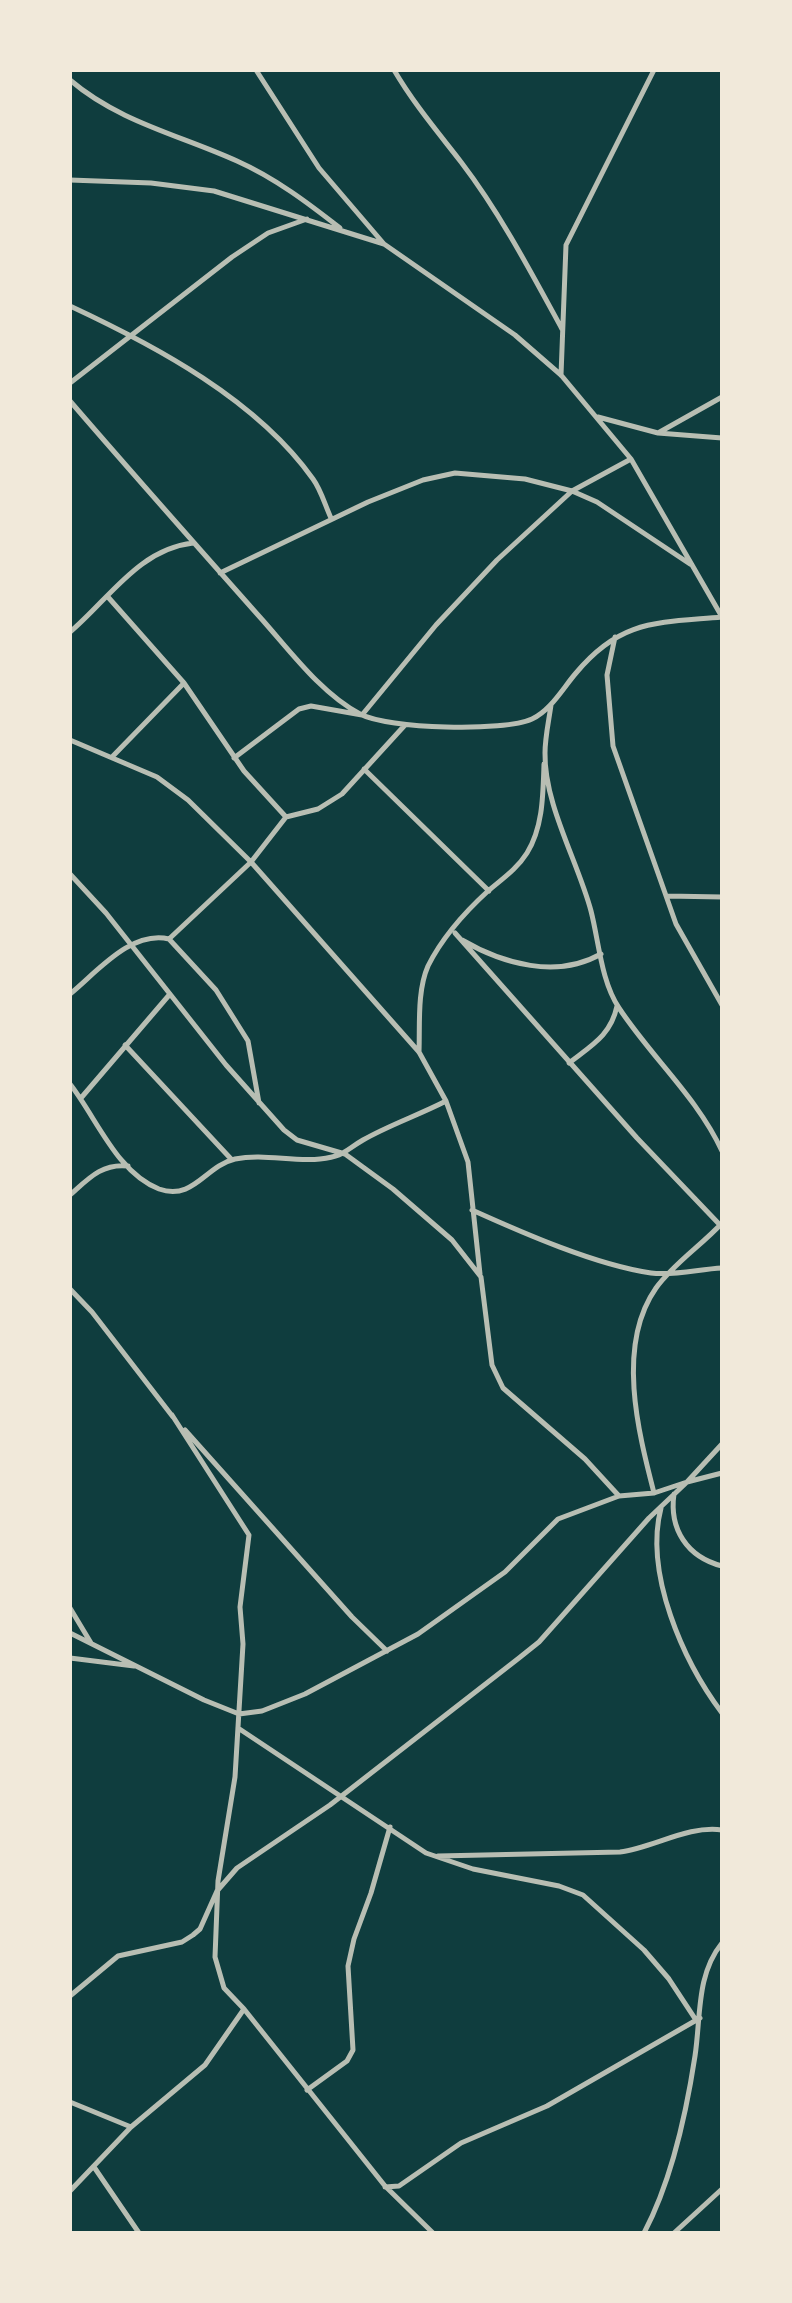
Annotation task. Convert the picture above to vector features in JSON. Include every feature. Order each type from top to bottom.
[{"type":"street","points":[[234,758],[299,709],[311,706],[405,725],[510,726],[534,718],[551,705],[589,657],[615,636],[656,623],[722,617],[631,459],[561,374],[515,335],[384,244],[319,168],[256,70]]},
{"type":"street","points":[[394,70],[414,104],[461,162],[521,252],[564,331]]},
{"type":"street","points":[[561,374],[566,245],[653,70]]},
{"type":"street","points":[[70,80],[109,109],[237,161],[296,194],[345,232]]},
{"type":"street","points":[[70,180],[151,183],[215,191],[384,244]]},
{"type":"street","points":[[70,383],[130,334],[268,233],[307,219]]},
{"type":"street","points":[[70,306],[130,334],[241,406],[289,448],[315,482],[331,518]]},
{"type":"street","points":[[658,433],[722,397]]},
{"type":"street","points":[[70,401],[193,543],[321,682],[362,715]]},
{"type":"street","points":[[596,416],[658,433],[722,438]]},
{"type":"street","points":[[362,715],[436,625],[497,560],[572,491],[631,459]]},
{"type":"street","points":[[220,573],[331,518],[424,480],[455,473],[525,479],[572,491],[597,502],[693,566]]},
{"type":"street","points":[[70,632],[153,554],[172,545],[193,543]]},
{"type":"street","points":[[108,597],[184,683],[234,758],[286,817]]},
{"type":"street","points":[[615,636],[607,675],[612,746],[691,954],[722,1005]]},
{"type":"street","points":[[112,757],[184,683]]},
{"type":"street","points":[[419,1052],[422,988],[427,968],[446,938],[489,891],[512,873],[527,853],[539,825],[551,705]]},
{"type":"street","points":[[169,939],[251,862],[286,817],[331,802],[405,725]]},
{"type":"street","points":[[70,740],[157,777],[188,800],[251,862],[419,1052],[446,1101],[468,1161],[492,1365],[503,1388],[585,1459],[619,1496]]},
{"type":"street","points":[[545,754],[557,813],[590,908],[617,1006],[707,1120],[722,1151]]},
{"type":"street","points":[[364,769],[489,891]]},
{"type":"street","points":[[70,874],[131,944],[259,1104],[297,1140],[345,1154],[427,1215],[452,1240],[481,1277]]},
{"type":"street","points":[[667,896],[722,897]]},
{"type":"street","points":[[455,933],[463,941],[524,965],[569,966],[601,954]]},
{"type":"street","points":[[446,938],[455,933]]},
{"type":"street","points":[[455,933],[569,1063],[721,1224],[670,1273],[647,1302],[641,1322],[633,1386],[636,1423],[654,1493]]},
{"type":"street","points":[[70,994],[131,944],[153,938],[169,939],[216,990],[248,1041],[253,1053],[259,1104]]},
{"type":"street","points":[[81,1098],[170,994]]},
{"type":"street","points":[[569,1063],[605,1034],[613,1024],[617,1006]]},
{"type":"street","points":[[125,1045],[232,1160]]},
{"type":"street","points":[[70,1084],[128,1166],[156,1188],[171,1192],[197,1185],[212,1171],[232,1160],[257,1156],[317,1159],[345,1154],[362,1141],[446,1101]]},
{"type":"street","points":[[70,1195],[97,1171],[112,1164],[128,1166]]},
{"type":"street","points":[[472,1210],[547,1241],[639,1270],[670,1273],[722,1268]]},
{"type":"street","points":[[70,1289],[92,1312],[172,1416],[352,1616],[387,1651]]},
{"type":"street","points":[[172,1416],[249,1535],[240,1607],[243,1644],[235,1777],[217,1891],[217,1971],[224,1988],[244,2009],[385,2186],[433,2233]]},
{"type":"street","points":[[70,1996],[118,1956],[182,1942],[193,1935],[200,1928],[217,1891],[237,1868],[340,1798],[539,1642],[722,1444]]},
{"type":"street","points":[[70,1633],[204,1700],[239,1714],[262,1711],[305,1694],[418,1634],[505,1572],[558,1519],[619,1496],[654,1493],[722,1473]]},
{"type":"street","points":[[674,1494],[671,1514],[680,1537],[703,1560],[722,1566]]},
{"type":"street","points":[[662,1506],[655,1530],[655,1548],[665,1597],[701,1682],[722,1713]]},
{"type":"street","points":[[70,1608],[92,1645]]},
{"type":"street","points":[[70,1658],[141,1667]]},
{"type":"street","points":[[238,1728],[340,1798],[434,1857],[473,1869],[559,1886],[583,1895],[652,1960],[698,2019]]},
{"type":"street","points":[[307,2090],[347,2061],[353,2050],[348,1966],[354,1938],[371,1894],[390,1827]]},
{"type":"street","points":[[434,1857],[641,1850],[690,1833],[722,1829]]},
{"type":"street","points":[[644,2233],[663,2184],[686,2109],[703,1978],[713,1953],[722,1943]]},
{"type":"street","points":[[70,2191],[131,2127],[205,2065],[244,2009]]},
{"type":"street","points":[[385,2186],[399,2186],[461,2143],[547,2106],[698,2019]]},
{"type":"street","points":[[70,2102],[131,2127]]},
{"type":"street","points":[[93,2167],[139,2233]]},
{"type":"street","points":[[674,2233],[722,2189]]}]
